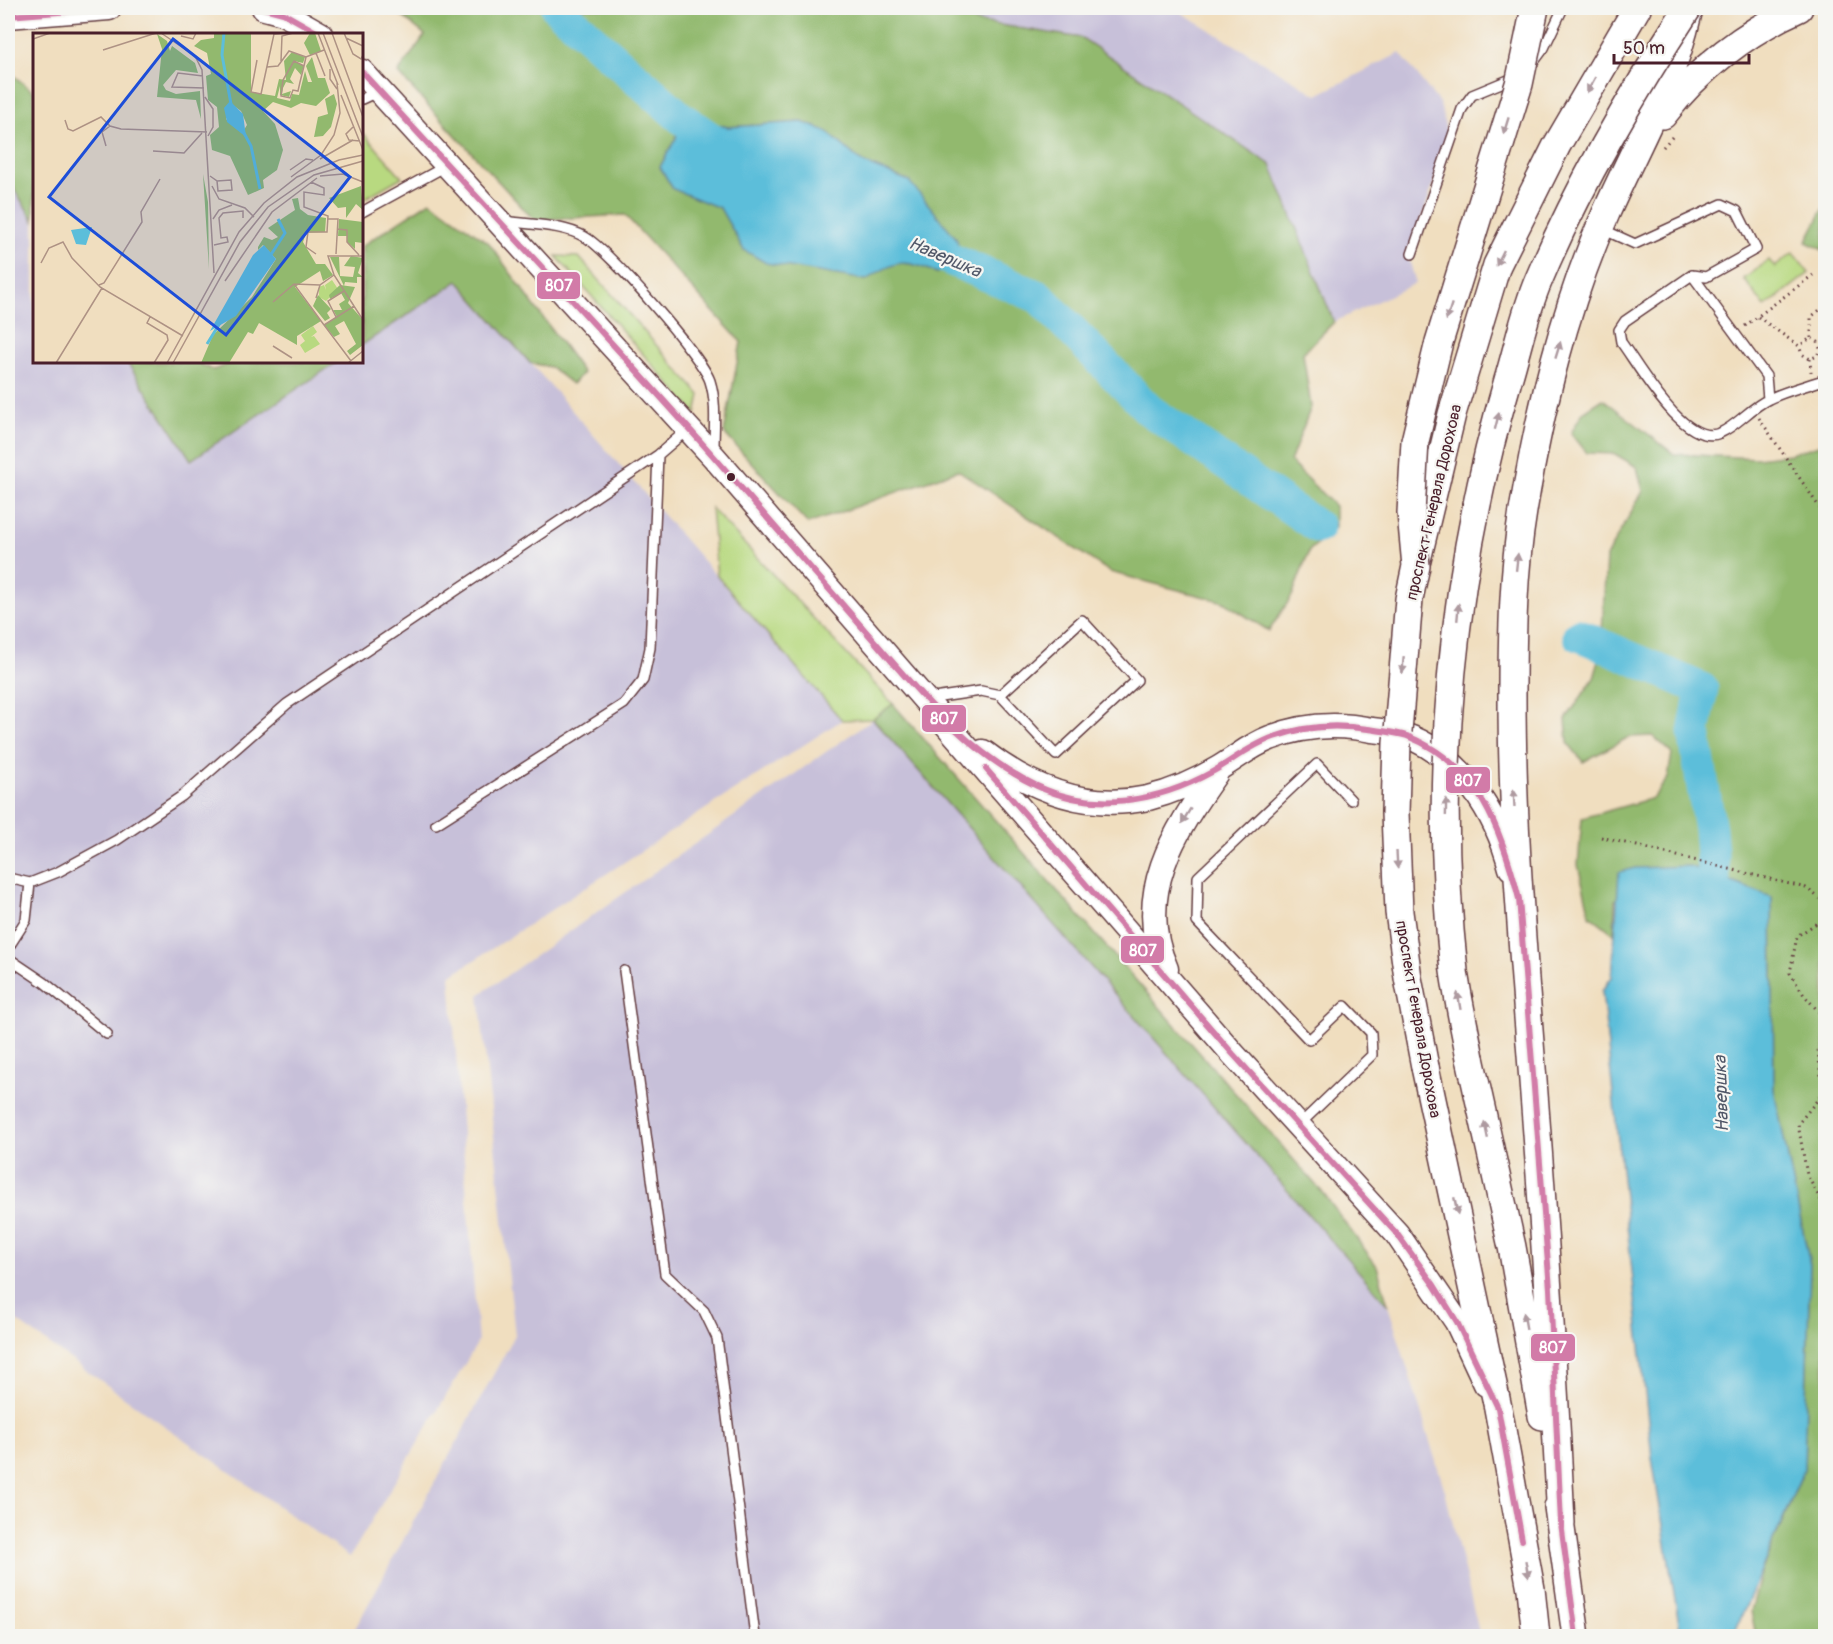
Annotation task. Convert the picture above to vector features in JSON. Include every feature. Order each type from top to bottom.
[{"type":"main road","points":[[1416,566],[1411,513],[1415,441],[1439,342],[1519,84],[1535,8]]},
{"type":"main road","name":"проспект Генерала Дорохова","points":[[1536,1636],[1531,1589],[1498,1408],[1408,978],[1400,912],[1395,813],[1398,732],[1409,599],[1452,414],[1497,265],[1557,145],[1637,8]]},
{"type":"main road","points":[[1649,149],[1688,8]]},
{"type":"main road","points":[[1576,1636],[1561,1523],[1512,1247],[1470,1058],[1455,974],[1448,907],[1446,814],[1448,741],[1459,605],[1475,509],[1499,411],[1538,281],[1592,167],[1688,8]]},
{"type":"main road","points":[[1561,1523],[1550,1289],[1519,899],[1512,765],[1512,618],[1522,516],[1541,406],[1572,303],[1600,228],[1649,149],[1677,96],[1729,48],[1779,17],[1799,8]]},
{"type":"street","points":[[8,16],[109,8]]},
{"type":"street","points":[[264,8],[283,13],[318,33]]},
{"type":"street","points":[[363,75],[370,95],[448,166],[714,457],[1172,984],[1397,1234],[1434,1285],[1457,1322],[1498,1408]]},
{"type":"street","points":[[948,725],[992,759],[1032,784],[1063,796],[1102,802],[1147,798],[1186,786],[1269,738],[1315,727],[1339,725],[1404,735],[1427,747],[1465,776],[1484,803],[1504,840],[1519,899]]},
{"type":"street","points":[[1172,984],[1159,953],[1153,927],[1159,875],[1169,846],[1219,768]]},
{"type":"lane","points":[[1412,254],[1462,109],[1472,96],[1499,82],[1515,78],[1529,67],[1544,48],[1563,8]]},
{"type":"lane","points":[[363,211],[448,166]]},
{"type":"lane","points":[[1600,228],[1635,244],[1722,204],[1737,211],[1756,249],[1706,277],[1692,275],[1625,321],[1619,330],[1621,342],[1677,419],[1689,428],[1706,434],[1719,433],[1768,399],[1826,379]]},
{"type":"lane","points":[[498,220],[560,228],[584,236],[605,251],[702,363],[715,399],[714,457]]},
{"type":"lane","points":[[1692,275],[1766,376],[1768,399]]},
{"type":"lane","points":[[8,878],[30,883],[58,872],[117,840],[182,796],[287,704],[658,455],[688,429]]},
{"type":"lane","points":[[436,824],[624,704],[643,680],[650,648],[653,615],[658,455]]},
{"type":"lane","points":[[925,699],[981,691],[1000,695],[1056,755],[1137,680],[1082,620],[1000,695]]},
{"type":"lane","points":[[1298,1126],[1372,1055],[1371,1033],[1345,1006],[1309,1040],[1197,922],[1198,877],[1317,764],[1351,800]]},
{"type":"lane","points":[[30,883],[26,920],[8,948],[8,958],[45,983],[106,1034]]},
{"type":"lane","points":[[624,971],[665,1274],[704,1311],[717,1338],[755,1636]]},
{"type":"path","points":[[1649,149],[1679,129]]},
{"type":"path","points":[[1735,333],[1813,275]]},
{"type":"path","points":[[1811,338],[1811,317],[1826,305]]},
{"type":"path","points":[[1758,317],[1799,346],[1802,354],[1810,359],[1817,356],[1820,349],[1818,342],[1811,338]]},
{"type":"path","points":[[1799,346],[1811,338]]},
{"type":"path","points":[[1753,409],[1826,517]]},
{"type":"path","points":[[1602,837],[1806,888],[1826,903]]},
{"type":"path","points":[[1826,917],[1797,936],[1790,973],[1825,1019],[1818,1051],[1823,1093],[1798,1124],[1807,1175],[1826,1209]]},
{"type":"shaded area","points":[[943,8],[1174,8],[1317,95],[1400,53],[1440,104],[1448,138],[1409,259],[1416,283],[1334,322],[1271,165],[941,15]]},
{"type":"shaded area","points":[[8,179],[33,219],[33,363],[128,363],[191,459],[335,363],[363,363],[363,344],[458,280],[842,720],[450,976],[478,1342],[350,1557],[8,1315]]},
{"type":"shaded area","points":[[873,719],[1388,1305],[1445,1491],[1480,1636],[351,1636],[515,1335],[479,995]]},
{"type":"green space","points":[[392,8],[943,8],[942,16],[1082,38],[1271,165],[1334,322],[1303,353],[1311,407],[1290,462],[1335,506],[1335,528],[1309,551],[1292,596],[1269,631],[1224,602],[1110,572],[958,470],[808,524],[724,433],[741,342],[625,215],[534,220],[398,73],[425,35]],"holes":[[[680,117],[728,127],[802,122],[826,131],[862,162],[909,181],[937,273],[916,265],[900,263],[885,268],[866,280],[744,250],[720,208],[673,189],[660,167],[676,138]]]},
{"type":"green space","points":[[8,71],[33,91],[33,219],[8,179]]},
{"type":"green space","points":[[363,135],[402,177],[363,199]]},
{"type":"green space","points":[[430,201],[489,243],[583,373],[572,384],[550,367],[530,363],[458,281],[363,344],[363,245]]},
{"type":"green space","points":[[1825,206],[1825,251],[1806,242]]},
{"type":"green space","points":[[1793,253],[1809,273],[1765,307],[1744,279],[1769,260],[1775,267]]},
{"type":"green space","points":[[556,256],[579,257],[700,395],[696,414]]},
{"type":"green space","points":[[128,363],[198,363],[213,370],[232,363],[336,363],[191,460]]},
{"type":"green space","points":[[1603,399],[1674,454],[1757,458],[1790,454],[1825,443],[1825,1636],[1756,1636],[1751,1611],[1762,1570],[1804,1469],[1810,1265],[1774,1090],[1772,897],[1615,900],[1614,934],[1590,915],[1578,865],[1582,818],[1653,798],[1668,778],[1672,753],[1653,736],[1629,737],[1583,762],[1568,743],[1566,719],[1594,678],[1601,654],[1606,557],[1643,491],[1637,467],[1615,454],[1587,453],[1571,433],[1583,412]]},
{"type":"green space","points":[[711,508],[893,704],[873,719],[842,720],[717,576]]},
{"type":"green space","points":[[893,704],[1323,1193],[1377,1266],[1388,1305],[873,719]]},
{"type":"water","points":[[680,117],[728,127],[802,122],[826,131],[862,162],[909,181],[957,239],[960,264],[937,273],[916,265],[900,263],[885,268],[866,280],[766,263],[744,250],[720,208],[673,189],[660,167],[676,138]]},
{"type":"water","points":[[1689,866],[1772,897],[1774,1090],[1810,1265],[1804,1469],[1735,1632],[1707,1633],[1707,1636],[1681,1636],[1652,1458],[1602,991],[1612,977],[1619,872],[1635,868]]},
{"type":"waterway","name":"Навершка","points":[[557,8],[680,117],[716,142]]},
{"type":"waterway","name":"Навершка","points":[[919,246],[1039,297],[1149,410],[1318,527]]},
{"type":"waterway","name":"Навершка","points":[[1579,635],[1702,689],[1694,732],[1710,829],[1717,921]]},
{"type":"transit line","name":"807","points":[[8,16],[109,8]]},
{"type":"transit line","name":"807","points":[[264,8],[283,13],[318,33]]},
{"type":"transit line","name":"807","points":[[363,73],[672,410],[921,694],[963,736],[1010,772],[1059,794],[1103,801],[1126,800],[1170,791],[1212,772],[1258,744],[1285,733],[1308,728],[1356,727],[1407,736],[1432,748],[1470,782],[1484,802],[1495,825],[1519,899],[1550,1289],[1561,1523],[1576,1636]]},
{"type":"transit line","name":"807","points":[[986,769],[1233,1054],[1397,1234],[1434,1285],[1457,1322],[1498,1408],[1522,1540]]}]
